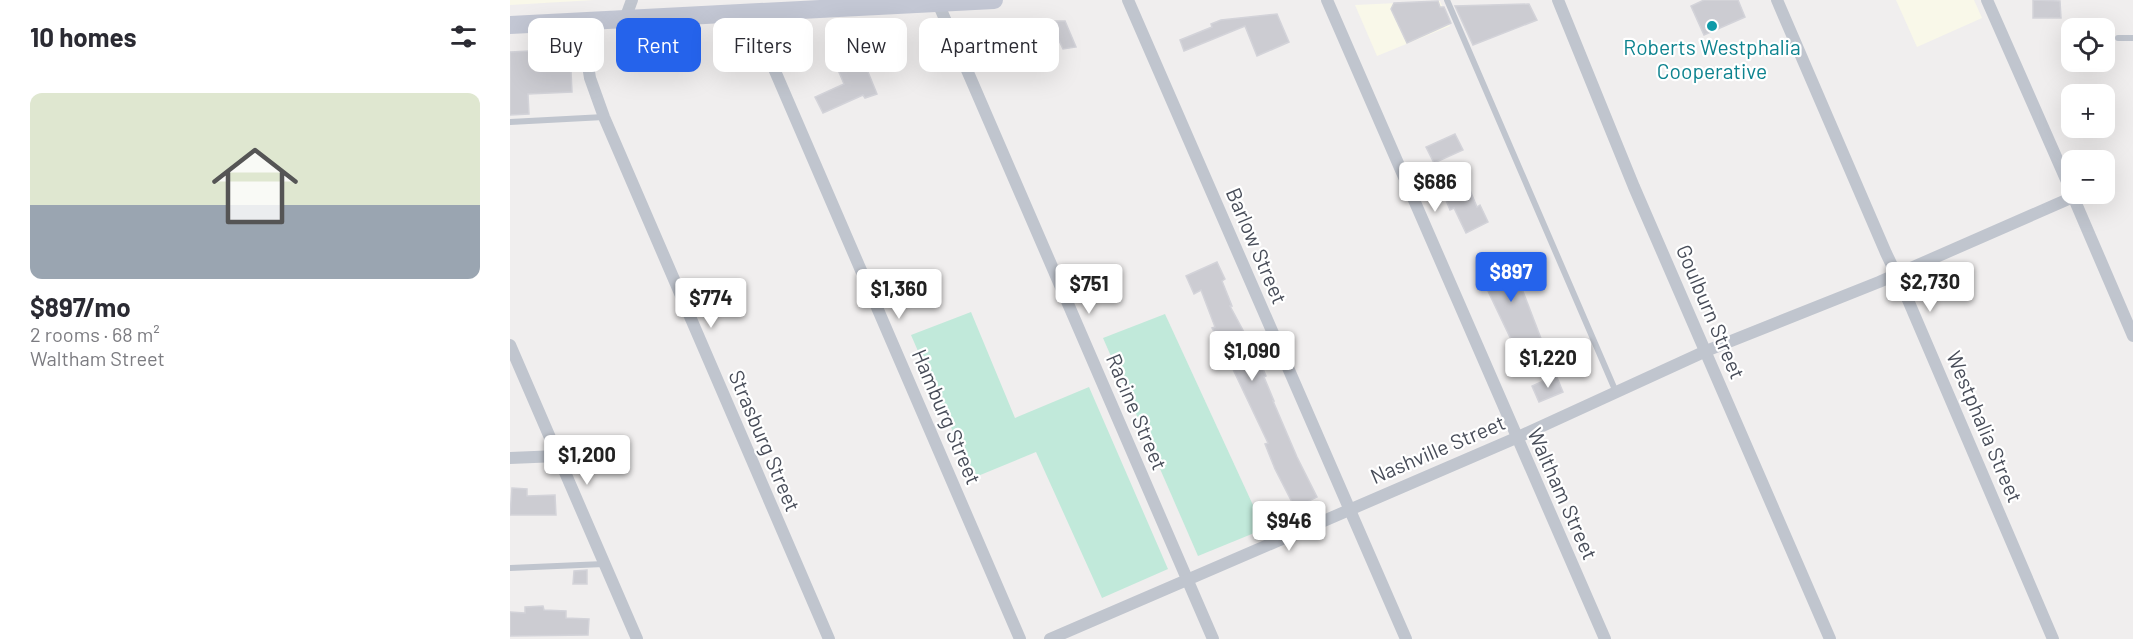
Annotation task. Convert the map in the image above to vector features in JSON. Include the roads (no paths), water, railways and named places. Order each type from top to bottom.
[{"type":"street","points":[[625,18],[632,0]]},
{"type":"street","points":[[646,18],[750,13],[847,4],[994,0]]},
{"type":"street","name":"Barlow Street","points":[[1128,0],[1406,639]]},
{"type":"street","name":"Waltham Street","points":[[1327,0],[1605,639]]},
{"type":"street","name":"Goulburn Street","points":[[1558,0],[1634,187],[1830,639]]},
{"type":"street","name":"Westphalia Street","points":[[1777,0],[2053,639]]},
{"type":"street","points":[[1987,0],[2061,170]]},
{"type":"street","name":"Racine Street","points":[[938,3],[1213,639]]},
{"type":"street","name":"Hamburg Street","points":[[750,13],[1020,639]]},
{"type":"street","points":[[510,25],[528,24]]},
{"type":"street","name":"Strasburg Street","points":[[589,72],[604,117],[829,639]]},
{"type":"street","name":"Nashville Street","points":[[1050,639],[1516,438],[1706,351],[1896,274],[2061,200]]},
{"type":"street","points":[[2076,204],[2133,336]]},
{"type":"street","points":[[511,348],[637,639]]},
{"type":"street","points":[[510,458],[558,456]]},
{"type":"lane","points":[[1447,0],[1616,393]]},
{"type":"lane","points":[[2118,38],[2133,38]]},
{"type":"lane","points":[[510,122],[604,117]]},
{"type":"lane","points":[[510,568],[604,564]]},
{"type":"place","name":"Roberts Westphalia Cooperative","points":[[1712,26]]}]
